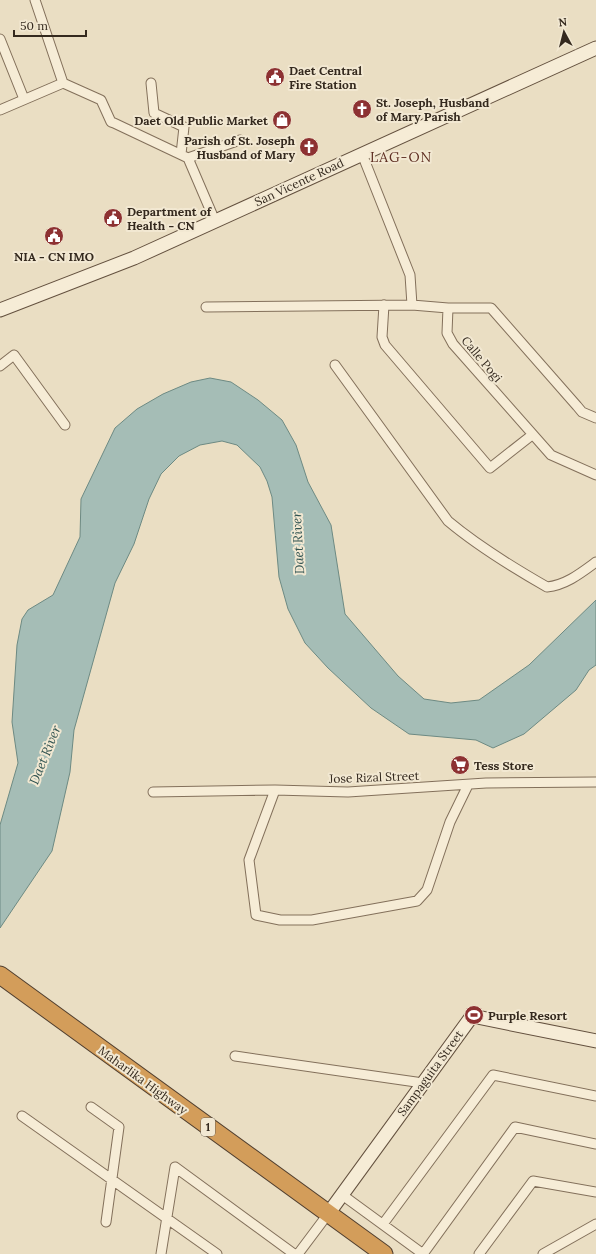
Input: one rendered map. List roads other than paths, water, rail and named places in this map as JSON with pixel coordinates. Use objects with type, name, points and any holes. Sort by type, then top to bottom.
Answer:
[{"type":"highway","name":"Maharlika Highway","points":[[0,975],[384,1254]]},
{"type":"main road","name":"San Vicente Road","points":[[0,310],[134,258],[596,48]]},
{"type":"main road","name":"Sampaguita Street","points":[[328,1214],[341,1194],[472,1016],[596,1041]]},
{"type":"street","points":[[35,0],[63,83]]},
{"type":"street","points":[[0,39],[24,99]]},
{"type":"street","points":[[0,110],[63,83],[101,100],[111,122],[114,124],[185,156],[240,140]]},
{"type":"street","points":[[151,83],[154,113],[184,127],[185,156],[215,221]]},
{"type":"street","points":[[362,154],[410,275],[412,305]]},
{"type":"street","points":[[384,305],[382,337],[385,345],[490,468],[532,435]]},
{"type":"street","points":[[206,307],[412,305],[448,308],[492,308],[582,412],[596,418]]},
{"type":"street","name":"Calle Pogi","points":[[448,308],[447,333],[453,344],[532,435],[551,455],[596,475]]},
{"type":"street","points":[[0,366],[14,355],[65,425]]},
{"type":"street","points":[[335,365],[448,521],[465,536],[499,560],[547,587],[574,578],[596,562]]},
{"type":"street","name":"Jose Rizal Street","points":[[153,792],[275,790],[348,792],[468,785],[596,782]]},
{"type":"street","points":[[275,790],[249,860],[256,915],[280,920],[312,920],[417,901],[427,890],[450,822],[468,785]]},
{"type":"street","points":[[235,1056],[423,1083]]},
{"type":"street","points":[[383,1224],[493,1075],[596,1096]]},
{"type":"street","points":[[91,1107],[119,1128],[106,1222]]},
{"type":"street","points":[[22,1116],[217,1254]]},
{"type":"street","points":[[341,1194],[424,1254],[515,1127],[596,1144]]},
{"type":"street","points":[[161,1254],[175,1167],[294,1254]]},
{"type":"street","points":[[479,1254],[533,1182],[596,1192]]},
{"type":"street","points":[[298,1254],[328,1214]]},
{"type":"street","points":[[543,1254],[596,1224]]},
{"type":"water","name":"Daet River","points":[[210,378],[231,382],[258,400],[282,420],[296,445],[308,482],[331,525],[345,614],[398,676],[424,699],[451,703],[479,700],[529,665],[596,600],[596,665],[589,670],[576,690],[524,734],[493,748],[476,740],[409,734],[371,708],[328,668],[305,643],[288,609],[279,577],[272,497],[267,481],[260,467],[237,445],[222,441],[200,445],[179,456],[161,474],[149,499],[134,544],[115,583],[74,730],[70,772],[52,851],[0,928],[0,825],[18,763],[12,722],[17,645],[22,619],[28,610],[53,595],[80,537],[81,499],[115,428],[137,409],[163,394],[191,382]]},
{"type":"place","name":"Daet Central Fire Station","points":[[275,77]]},
{"type":"place","name":"St. Joseph, Husband of Mary Parish","points":[[362,109]]},
{"type":"place","name":"Daet Old Public Market","points":[[282,120]]},
{"type":"place","name":"Parish of St. Joseph Husband of Mary","points":[[309,147]]},
{"type":"place","name":"Department of Health - CN","points":[[113,218]]},
{"type":"place","name":"NIA - CN IMO","points":[[54,236]]},
{"type":"place","name":"Tess Store","points":[[460,765]]},
{"type":"place","name":"Purple Resort","points":[[474,1015]]},
{"type":"district","name":"LAG-ON","points":[[401,157]]}]
